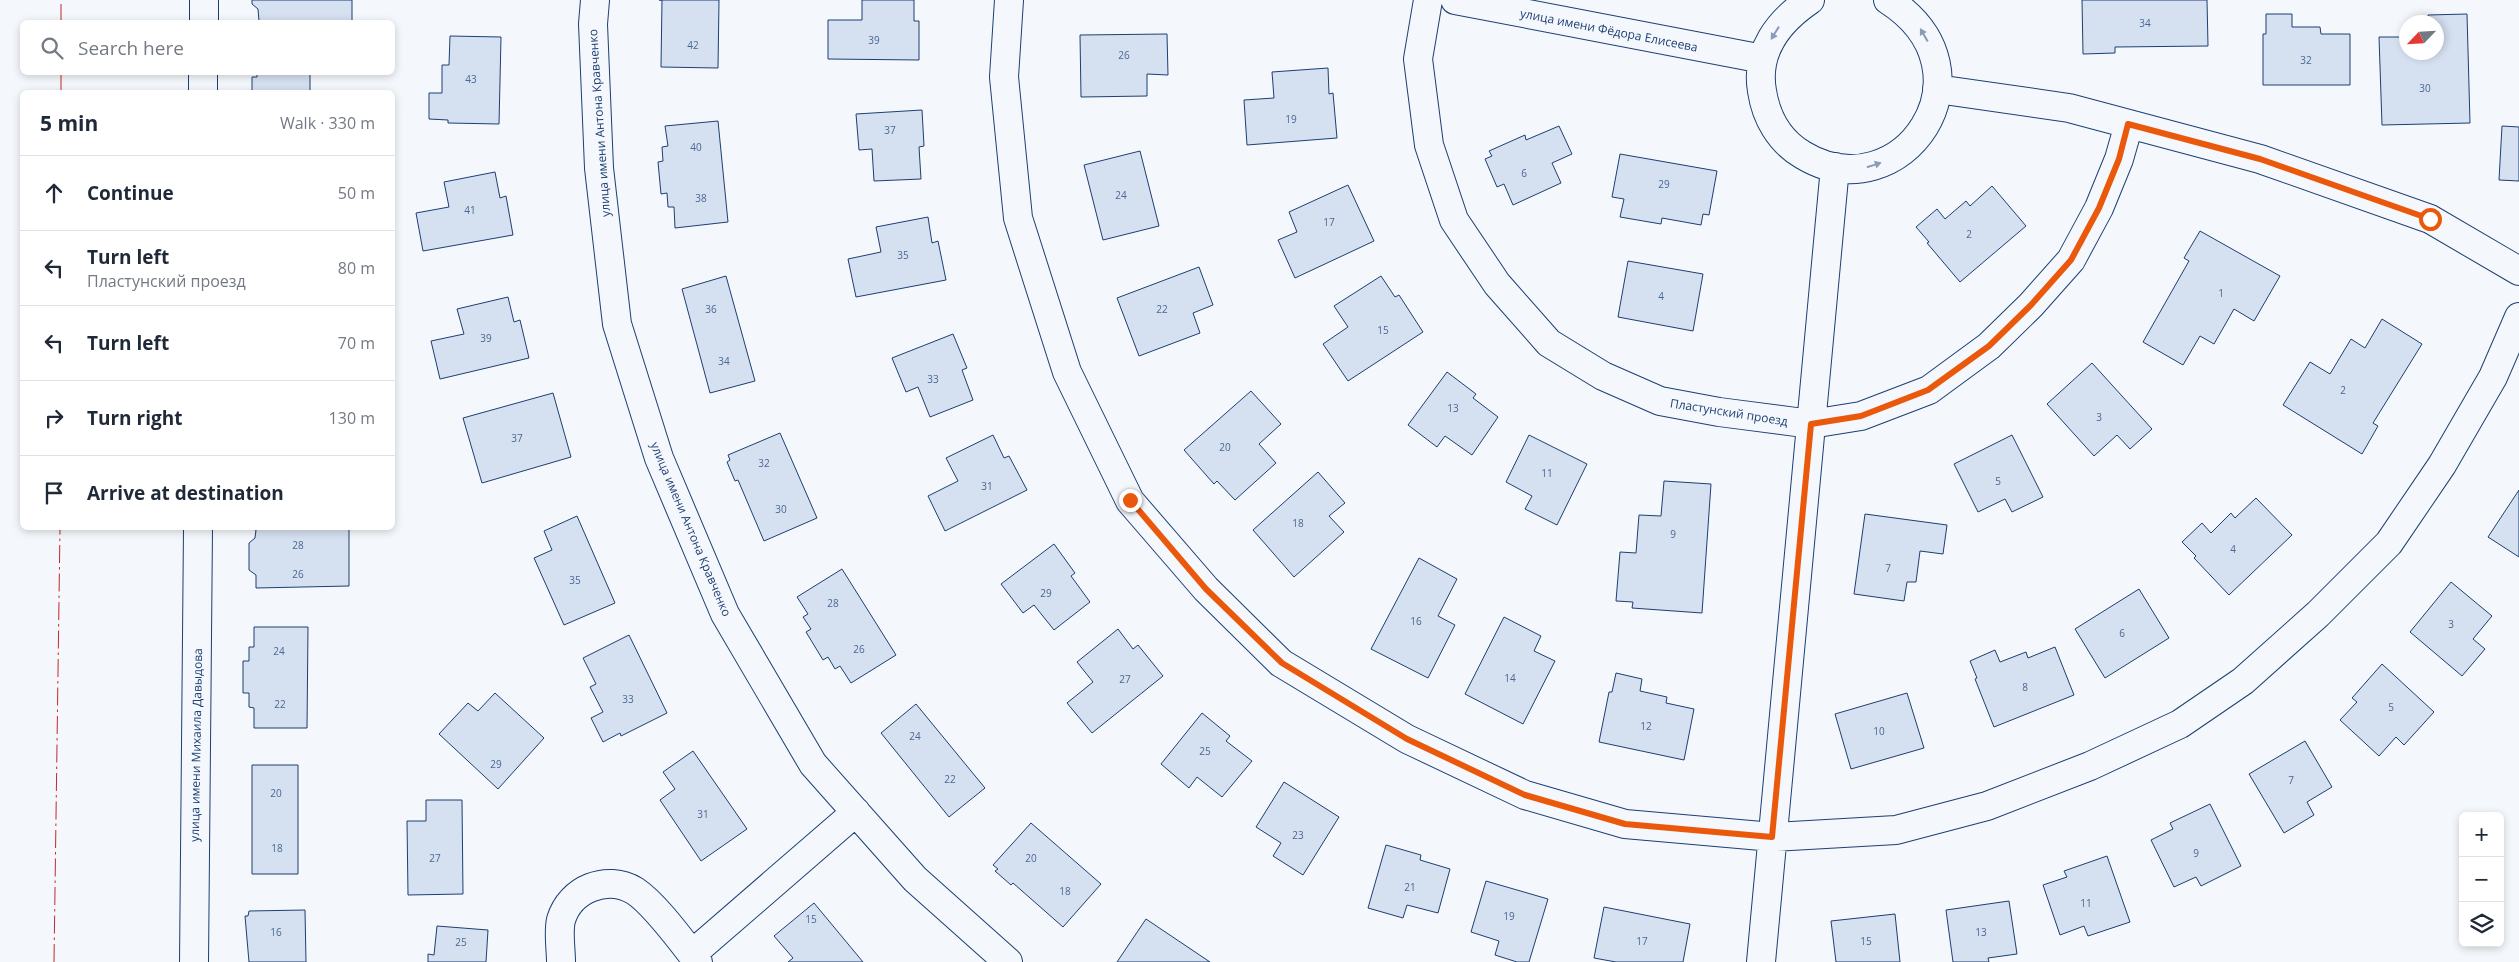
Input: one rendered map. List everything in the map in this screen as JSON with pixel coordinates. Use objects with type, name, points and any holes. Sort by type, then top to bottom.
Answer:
[{"type":"street","points":[[204,0],[204,20]]},
{"type":"street","name":"улица имени Антона Кравченко","points":[[595,0],[593,24],[599,168],[617,324],[659,458],[726,614],[813,764],[915,879],[1008,962]]},
{"type":"street","points":[[1009,0],[1004,77],[1018,218],[1067,372],[1130,500],[1206,589],[1282,663],[1407,739],[1525,795],[1625,824],[1772,837],[1896,830],[1987,806],[2090,766],[2180,724],[2243,680],[2318,614],[2389,543],[2442,465],[2493,377],[2519,318]]},
{"type":"street","name":"Пластунский проезд","points":[[1428,0],[1418,59],[1429,145],[1454,220],[1497,284],[1549,343],[1603,376],[1660,401],[1718,412],[1811,424],[1861,416],[1928,390],[1989,346],[2031,305],[2071,260],[2099,208],[2119,159],[2128,124]]},
{"type":"street","name":"улица имени Фёдора Елисеева","points":[[1455,0],[1763,59]]},
{"type":"street","points":[[1810,0],[1790,13],[1774,32],[1763,59],[1760,81],[1764,106],[1775,129],[1792,148],[1813,161],[1835,168],[1863,168],[1887,161],[1909,146],[1925,127],[1935,104],[1938,79],[1934,54],[1924,31],[1906,12],[1888,0]]},
{"type":"street","points":[[203,75],[203,90]]},
{"type":"street","points":[[1937,89],[2069,108],[2260,159],[2430,219],[2519,271]]},
{"type":"street","points":[[1761,962],[1835,168]]},
{"type":"street","name":"улица имени Михаила Давыдова","points":[[194,962],[198,530]]},
{"type":"street","points":[[561,962],[561,921],[567,907],[580,892],[597,884],[618,885],[634,891],[653,908],[695,958],[856,812]]},
{"type":"building","points":[[252,0],[352,0],[352,20],[259,20],[258,9],[252,4]]},
{"type":"building","points":[[662,0],[719,0],[718,68],[661,67]]},
{"type":"building","points":[[862,0],[914,0],[914,21],[919,21],[919,60],[828,59],[828,20],[862,20]]},
{"type":"building","points":[[2082,0],[2207,0],[2208,46],[2115,47],[2115,53],[2083,54]]},
{"type":"building","points":[[2266,14],[2292,14],[2292,27],[2320,27],[2321,34],[2350,34],[2350,85],[2263,85],[2263,34],[2266,34]]},
{"type":"building","points":[[2467,14],[2470,123],[2382,125],[2379,37],[2399,37],[2399,60],[2444,60],[2444,15],[2428,15]]},
{"type":"building","points":[[1167,34],[1168,75],[1147,74],[1147,96],[1081,97],[1080,35]]},
{"type":"building","points":[[450,36],[501,37],[499,124],[448,123],[448,120],[429,119],[429,93],[442,93],[442,65],[449,65]]},
{"type":"building","points":[[1328,68],[1329,94],[1333,93],[1337,138],[1247,145],[1244,100],[1274,98],[1272,72]]},
{"type":"building","points":[[257,75],[310,75],[310,90],[252,90],[252,77],[257,77]]},
{"type":"building","points":[[922,110],[924,146],[919,147],[921,179],[874,181],[872,149],[859,150],[856,114]]},
{"type":"building","points":[[718,121],[728,222],[675,228],[674,207],[668,207],[667,193],[661,194],[658,162],[663,161],[662,147],[668,146],[665,126]]},
{"type":"building","points":[[1559,126],[1572,154],[1552,163],[1561,183],[1513,205],[1504,184],[1497,187],[1485,159],[1492,156],[1489,151],[1525,135],[1526,140]]},
{"type":"building","points":[[2502,126],[2519,127],[2519,181],[2499,180]]},
{"type":"building","points":[[1140,151],[1159,226],[1103,240],[1084,165]]},
{"type":"building","points":[[1620,154],[1717,171],[1709,215],[1703,214],[1701,225],[1662,218],[1661,224],[1620,217],[1624,199],[1612,197]]},
{"type":"building","points":[[495,172],[500,198],[506,196],[513,235],[423,251],[416,213],[449,207],[444,182]]},
{"type":"building","points":[[1348,185],[1374,241],[1295,278],[1278,240],[1297,232],[1289,212]]},
{"type":"building","points":[[1992,186],[2026,226],[1960,282],[1916,227],[1937,209],[1945,219],[1966,201],[1970,206]]},
{"type":"building","points":[[928,217],[932,243],[938,241],[946,280],[856,297],[848,259],[881,252],[876,227]]},
{"type":"building","points":[[2200,231],[2280,276],[2254,321],[2234,309],[2214,344],[2200,336],[2183,365],[2143,342],[2189,261],[2184,258]]},
{"type":"building","points":[[1628,261],[1703,274],[1693,331],[1618,317]]},
{"type":"building","points":[[1199,267],[1213,305],[1193,313],[1200,333],[1139,356],[1117,298]]},
{"type":"building","points":[[726,276],[755,381],[710,393],[682,289]]},
{"type":"building","points":[[1381,276],[1395,297],[1399,295],[1423,332],[1348,381],[1323,344],[1348,327],[1334,306]]},
{"type":"building","points":[[508,297],[514,322],[520,320],[529,358],[440,379],[431,341],[464,334],[457,309]]},
{"type":"building","points":[[2382,319],[2422,344],[2373,423],[2378,426],[2362,454],[2283,405],[2310,362],[2330,374],[2351,339],[2365,348]]},
{"type":"building","points":[[953,334],[967,368],[962,370],[973,400],[930,417],[918,387],[906,392],[892,358]]},
{"type":"building","points":[[2092,363],[2152,429],[2130,449],[2117,435],[2094,456],[2047,404]]},
{"type":"building","points":[[1447,372],[1476,394],[1473,398],[1498,417],[1472,455],[1445,436],[1437,447],[1408,425]]},
{"type":"building","points":[[1251,391],[1281,424],[1259,444],[1276,463],[1235,500],[1217,481],[1214,484],[1184,450]]},
{"type":"building","points":[[553,393],[571,457],[482,483],[463,418]]},
{"type":"building","points":[[780,433],[817,518],[764,541],[738,480],[735,481],[727,462],[730,460],[728,455]]},
{"type":"building","points":[[993,435],[1004,458],[1009,456],[1027,490],[945,531],[928,496],[958,481],[946,458]]},
{"type":"building","points":[[1529,435],[1587,464],[1557,525],[1525,509],[1532,496],[1506,482]]},
{"type":"building","points":[[2012,435],[2043,497],[2012,512],[2005,499],[1978,512],[1954,464]]},
{"type":"building","points":[[1318,472],[1345,503],[1329,516],[1344,532],[1294,577],[1253,530]]},
{"type":"building","points":[[1664,481],[1711,484],[1702,613],[1632,608],[1633,602],[1616,601],[1620,552],[1636,553],[1639,515],[1661,516]]},
{"type":"building","points":[[2519,490],[2519,557],[2488,537]]},
{"type":"building","points":[[2256,498],[2292,535],[2229,595],[2194,558],[2196,556],[2182,542],[2202,523],[2211,533],[2231,513],[2235,518]]},
{"type":"building","points":[[1865,514],[1947,525],[1943,554],[1920,551],[1916,582],[1907,582],[1904,601],[1854,594]]},
{"type":"building","points":[[577,516],[615,603],[564,625],[534,558],[552,550],[544,531]]},
{"type":"building","points":[[256,530],[349,530],[349,586],[256,588],[256,575],[249,570],[249,543],[255,538]]},
{"type":"building","points":[[1054,544],[1075,573],[1071,576],[1090,602],[1054,630],[1034,605],[1023,613],[1001,584]]},
{"type":"building","points":[[1419,558],[1457,579],[1438,616],[1455,625],[1428,678],[1371,649]]},
{"type":"building","points":[[842,569],[896,655],[851,683],[840,666],[835,669],[828,657],[823,660],[806,632],[811,629],[803,617],[808,614],[797,597]]},
{"type":"building","points":[[2451,582],[2492,616],[2473,639],[2485,649],[2462,676],[2410,632]]},
{"type":"building","points":[[2139,589],[2169,638],[2105,678],[2075,629]]},
{"type":"building","points":[[1504,617],[1541,636],[1534,651],[1555,661],[1523,724],[1465,694]]},
{"type":"building","points":[[254,627],[308,627],[307,728],[254,728],[254,708],[249,707],[249,693],[243,693],[243,661],[249,661],[249,647],[254,647]]},
{"type":"building","points":[[1118,629],[1133,649],[1138,645],[1163,676],[1092,733],[1067,703],[1093,682],[1077,662]]},
{"type":"building","points":[[629,635],[667,713],[621,736],[620,733],[603,742],[591,718],[603,712],[590,687],[596,684],[583,658]]},
{"type":"building","points":[[2055,647],[2074,695],[1994,727],[1970,661],[1995,650],[2000,662],[2026,652],[2028,658]]},
{"type":"building","points":[[2382,664],[2434,712],[2404,745],[2396,737],[2379,756],[2340,720],[2357,702],[2352,698]]},
{"type":"building","points":[[1616,673],[1642,679],[1640,691],[1667,697],[1666,703],[1694,709],[1684,760],[1599,742],[1609,692],[1612,692]]},
{"type":"building","points":[[495,693],[544,738],[498,789],[439,734],[468,703],[478,711]]},
{"type":"building","points":[[1907,693],[1924,748],[1851,769],[1835,714]]},
{"type":"building","points":[[916,704],[985,788],[949,817],[881,733]]},
{"type":"building","points":[[1202,713],[1230,736],[1226,741],[1252,761],[1222,797],[1197,777],[1189,788],[1161,764]]},
{"type":"building","points":[[2305,741],[2332,787],[2307,802],[2314,815],[2284,833],[2249,774]]},
{"type":"building","points":[[693,751],[747,829],[701,861],[660,800],[675,789],[663,772]]},
{"type":"building","points":[[252,765],[298,765],[298,874],[252,874]]},
{"type":"building","points":[[1284,782],[1339,817],[1303,875],[1273,856],[1281,843],[1256,827]]},
{"type":"building","points":[[426,800],[462,800],[463,894],[408,895],[407,821],[426,821]]},
{"type":"building","points":[[2210,804],[2241,866],[2201,886],[2196,877],[2174,887],[2151,840],[2173,829],[2170,823]]},
{"type":"building","points":[[1031,823],[1101,884],[1063,927],[1013,883],[1011,885],[995,871],[998,869],[993,865]]},
{"type":"building","points":[[1386,845],[1421,855],[1420,860],[1450,869],[1438,913],[1407,905],[1403,918],[1368,908]]},
{"type":"building","points":[[2107,856],[2130,922],[2088,936],[2084,926],[2060,935],[2043,885],[2067,877],[2064,871]]},
{"type":"building","points":[[1486,881],[1548,899],[1529,962],[1517,962],[1495,955],[1499,941],[1471,932]]},
{"type":"building","points":[[2009,901],[2017,954],[1988,958],[1989,962],[1953,962],[1946,910]]},
{"type":"building","points":[[814,903],[863,962],[788,962],[793,958],[774,936]]},
{"type":"building","points":[[1604,907],[1690,924],[1683,962],[1616,962],[1594,958]]},
{"type":"building","points":[[305,910],[306,962],[249,962],[245,916],[248,916],[249,911]]},
{"type":"building","points":[[1895,914],[1900,962],[1836,962],[1831,921]]},
{"type":"building","points":[[1146,919],[1210,962],[1117,962]]},
{"type":"building","points":[[437,926],[488,930],[486,962],[428,962],[428,954],[434,955]]},
{"type":"power","points":[[61,0],[61,20]]},
{"type":"power","points":[[61,75],[61,90]]},
{"type":"power","points":[[54,962],[60,530]]},
{"type":"route","points":[[1130,500],[1206,589],[1282,663],[1407,739],[1525,795],[1625,824],[1772,837],[1811,424],[1861,416],[1928,390],[1989,346],[2031,305],[2071,260],[2099,208],[2119,159],[2128,124],[2260,159],[2430,219]]}]
